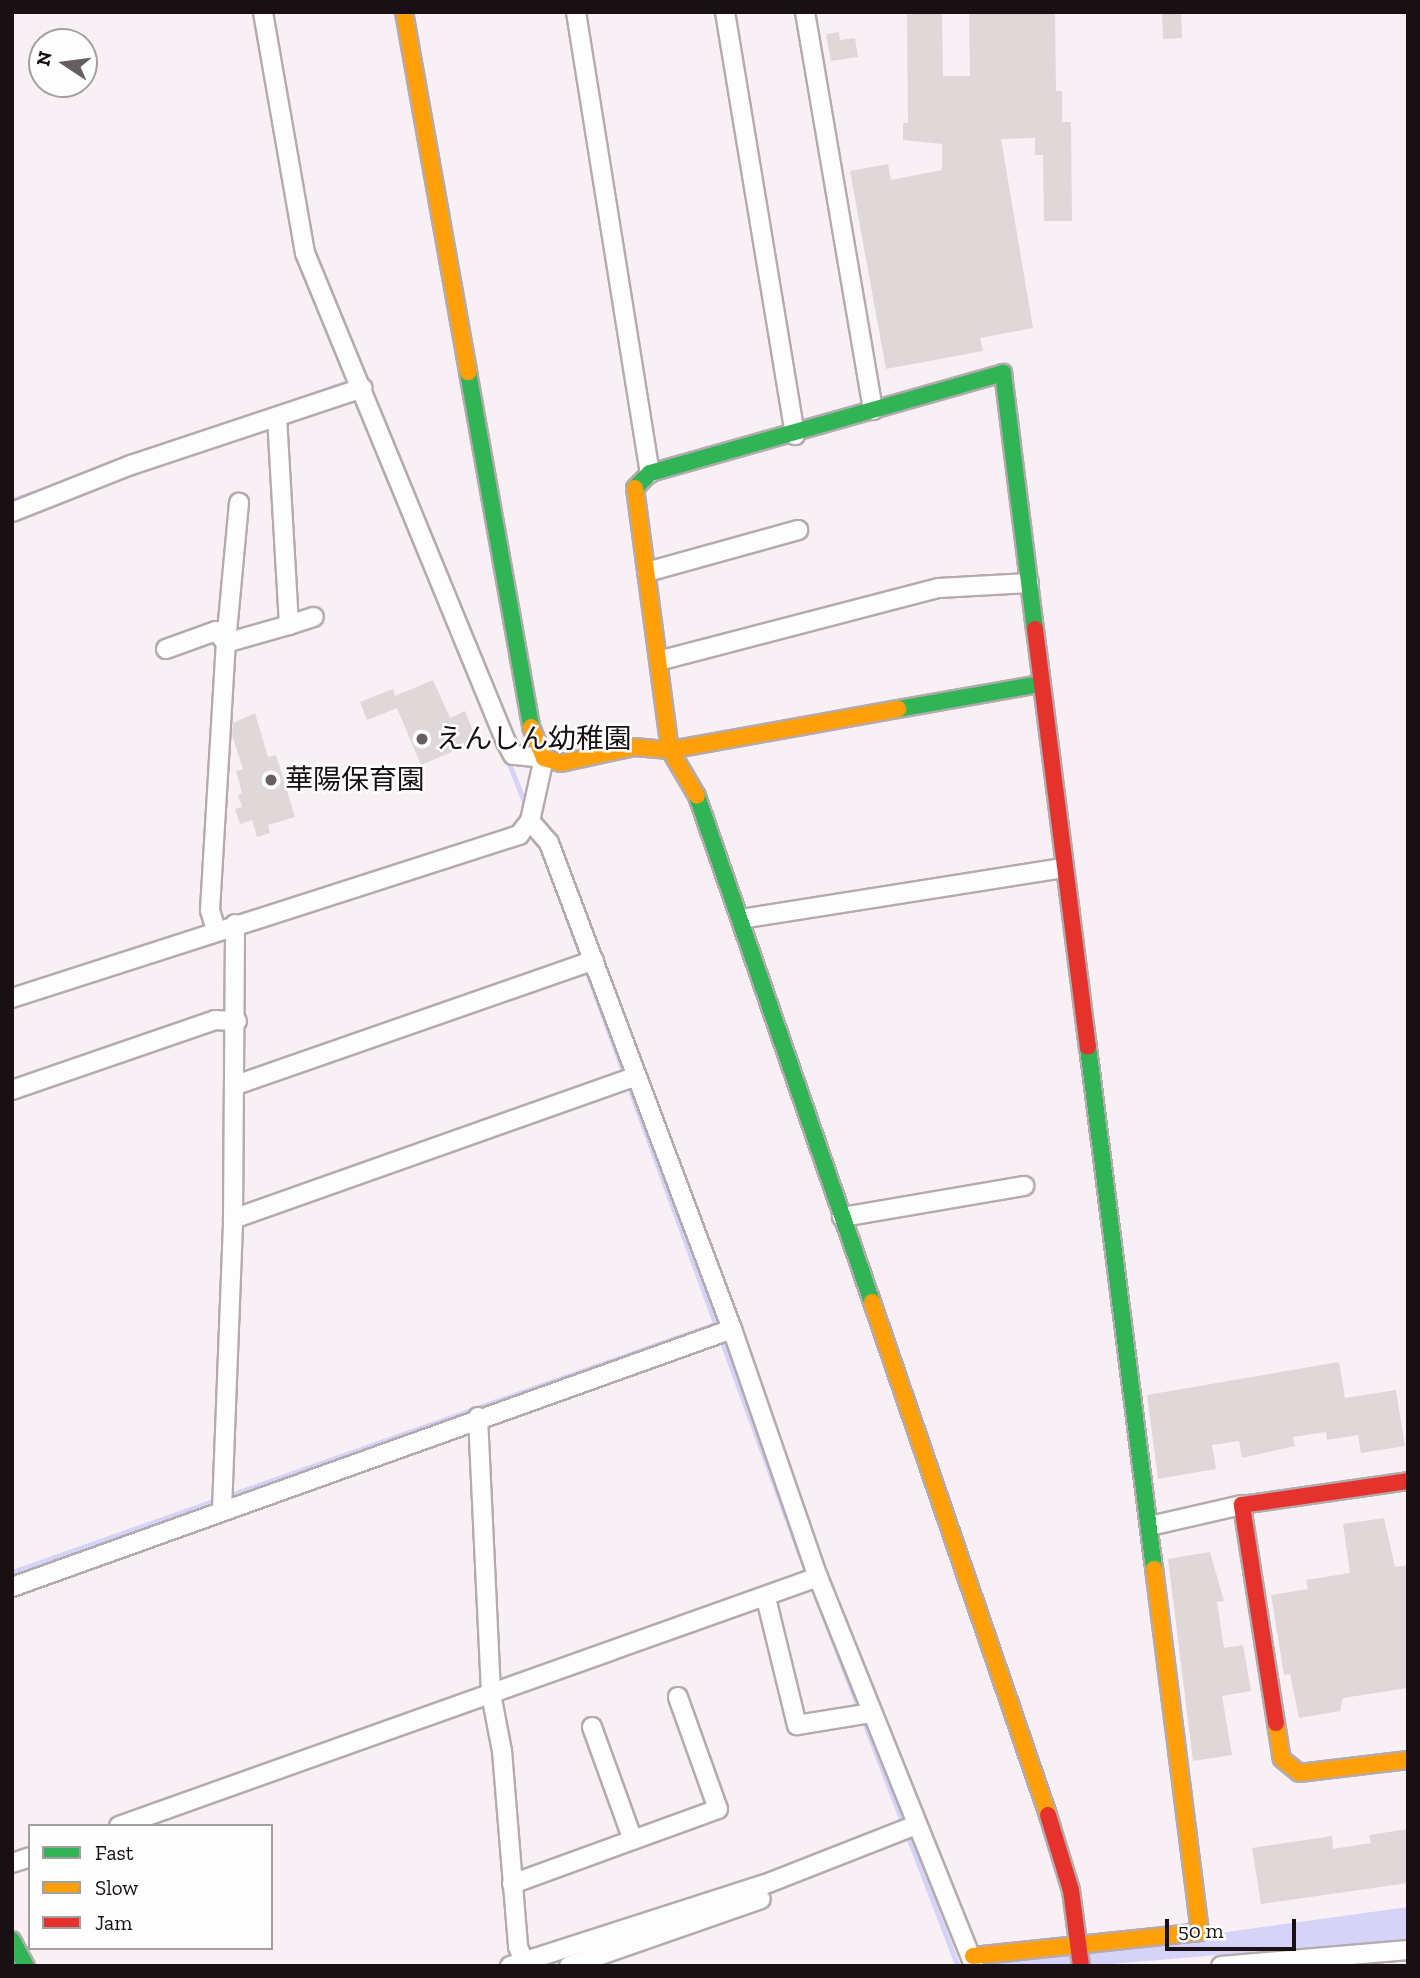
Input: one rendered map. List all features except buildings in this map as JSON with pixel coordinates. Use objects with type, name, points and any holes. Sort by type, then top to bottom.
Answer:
[{"type":"street","points":[[263,12],[305,253],[513,755],[544,758],[561,763],[634,747],[670,750],[1040,684]]},
{"type":"street","points":[[404,12],[534,745],[544,758]]},
{"type":"street","points":[[576,12],[650,473]]},
{"type":"street","points":[[725,12],[795,435]]},
{"type":"street","points":[[805,12],[873,410]]},
{"type":"street","points":[[530,821],[549,844],[732,1329],[818,1577],[952,1919],[973,1961],[1080,1948],[1200,1932],[1150,1526],[1062,868],[1003,373],[795,435],[650,473],[635,486],[662,660],[670,750],[693,786],[741,919],[1052,1825],[1071,1890],[1080,1948],[1081,1966]]},
{"type":"street","points":[[12,512],[131,465],[363,388]]},
{"type":"street","points":[[277,417],[289,625]]},
{"type":"street","points":[[216,930],[210,910],[226,643],[239,503]]},
{"type":"street","points":[[647,572],[798,530]]},
{"type":"street","points":[[662,660],[939,588],[1029,583]]},
{"type":"street","points":[[226,643],[314,617]]},
{"type":"street","points":[[166,649],[216,631],[226,643]]},
{"type":"street","points":[[12,998],[216,930],[519,835],[530,821],[544,758]]},
{"type":"street","points":[[741,919],[1062,868]]},
{"type":"street","points":[[222,1510],[236,1085],[235,924]]},
{"type":"street","points":[[236,1085],[594,960]]},
{"type":"street","points":[[12,1090],[215,1020],[237,1021]]},
{"type":"street","points":[[233,1219],[636,1076]]},
{"type":"street","points":[[842,1217],[1024,1186]]},
{"type":"street","points":[[12,1587],[478,1417],[732,1329]]},
{"type":"street","points":[[478,1417],[491,1694],[502,1751],[520,1964],[763,1885],[916,1825]]},
{"type":"street","points":[[1150,1526],[1242,1506],[1408,1480]]},
{"type":"street","points":[[1242,1506],[1282,1759],[1299,1773],[1313,1774],[1408,1760]]},
{"type":"street","points":[[125,1824],[766,1598],[818,1577]]},
{"type":"street","points":[[766,1598],[797,1725],[872,1713]]},
{"type":"street","points":[[512,1884],[718,1808],[678,1697]]},
{"type":"street","points":[[592,1727],[633,1840]]},
{"type":"street","points":[[569,1966],[761,1899]]},
{"type":"street","points":[[12,1940],[26,1966]]},
{"type":"street","points":[[1221,1966],[1408,1950]]},
{"type":"water","points":[[1408,1907],[1408,1939],[1088,1966],[981,1966]]},
{"type":"waterway","points":[[243,419],[353,380]]},
{"type":"waterway","points":[[12,500],[76,478]]},
{"type":"waterway","points":[[506,756],[527,809]]},
{"type":"waterway","points":[[539,841],[798,1550],[958,1966]]},
{"type":"waterway","points":[[12,1572],[718,1323]]},
{"type":"traffic: fast","points":[[468,372],[531,727]]},
{"type":"traffic: fast","points":[[635,488],[650,473],[1003,373],[1035,629]]},
{"type":"traffic: fast","points":[[898,709],[1040,684]]},
{"type":"traffic: fast","points":[[697,796],[872,1302]]},
{"type":"traffic: fast","points":[[1088,1047],[1154,1569]]},
{"type":"traffic: fast","points":[[12,1940],[26,1966]]},
{"type":"traffic: slow","points":[[404,12],[468,372]]},
{"type":"traffic: slow","points":[[635,488],[670,750],[697,796]]},
{"type":"traffic: slow","points":[[531,727],[544,758],[561,763],[634,747],[670,750],[898,709]]},
{"type":"traffic: slow","points":[[872,1302],[1048,1815]]},
{"type":"traffic: slow","points":[[973,1956],[1200,1932],[1154,1569]]},
{"type":"traffic: slow","points":[[1276,1723],[1282,1759],[1299,1773],[1408,1760]]},
{"type":"traffic: jam","points":[[1035,629],[1088,1047]]},
{"type":"traffic: jam","points":[[1276,1723],[1242,1505],[1408,1481]]},
{"type":"traffic: jam","points":[[1048,1815],[1071,1890],[1081,1966]]},
{"type":"place","name":"えんしん幼稚園","points":[[422,739]]},
{"type":"place","name":"華陽保育園","points":[[271,780]]}]
